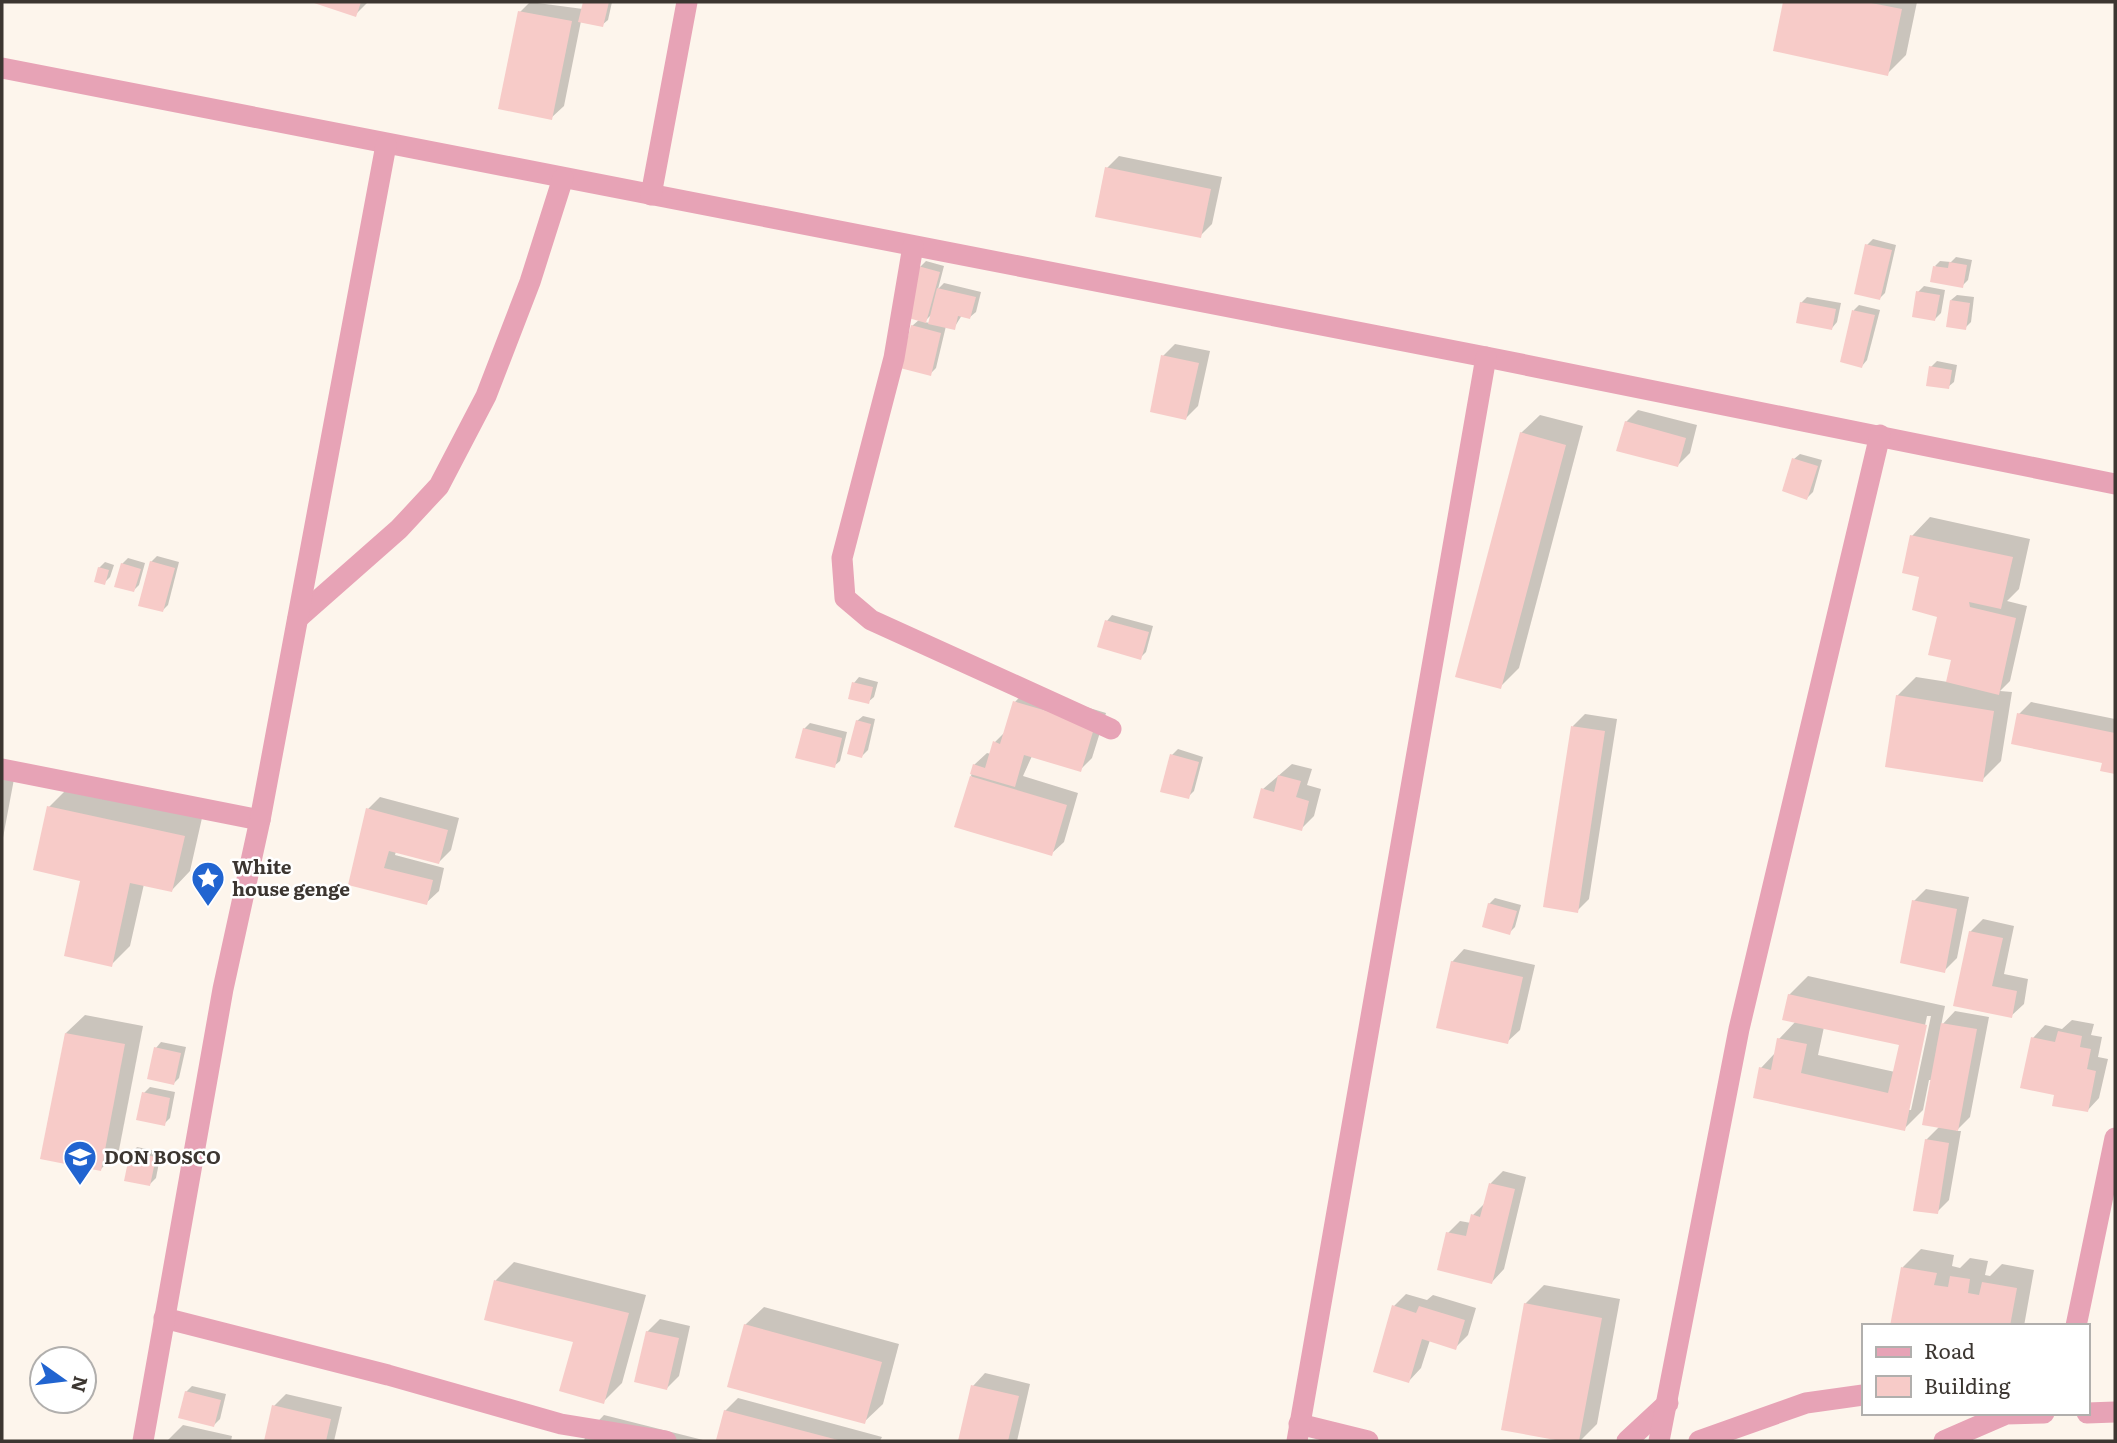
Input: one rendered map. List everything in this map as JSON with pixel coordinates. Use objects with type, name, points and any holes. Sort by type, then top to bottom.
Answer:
[{"type":"street","points":[[651,195],[687,2]]},
{"type":"street","points":[[2,68],[386,145],[1486,357],[2115,484]]},
{"type":"street","points":[[143,1441],[223,989],[260,820],[386,145]]},
{"type":"street","points":[[298,618],[399,529],[439,486],[486,396],[530,282],[563,178]]},
{"type":"street","points":[[913,246],[894,358],[842,558],[845,598],[872,620],[1111,729]]},
{"type":"street","points":[[1368,1441],[1293,1436],[1486,357]]},
{"type":"street","points":[[1660,1441],[1739,1029],[1880,435]]},
{"type":"street","points":[[2,769],[260,820]]},
{"type":"street","points":[[2076,1324],[2115,1138]]},
{"type":"street","points":[[164,1318],[388,1375],[561,1424],[666,1441]]},
{"type":"street","points":[[1699,1441],[1807,1403],[1862,1395]]},
{"type":"street","points":[[1627,1441],[1668,1403]]},
{"type":"street","points":[[2089,1413],[2115,1412]]},
{"type":"street","points":[[1944,1441],[2000,1415]]},
{"type":"building","points":[[311,2],[361,2],[356,17]]},
{"type":"building","points":[[583,2],[609,2],[603,27],[578,22]]},
{"type":"building","points":[[1783,2],[1866,2],[1902,9],[1888,76],[1773,51]]},
{"type":"building","points":[[518,11],[572,21],[552,120],[498,109]]},
{"type":"building","points":[[1105,167],[1211,189],[1201,238],[1095,217]]},
{"type":"building","points":[[1865,244],[1892,250],[1880,300],[1854,294]]},
{"type":"building","points":[[1949,262],[1967,265],[1963,288],[1930,282],[1933,266],[1948,268]]},
{"type":"building","points":[[918,266],[940,272],[926,323],[905,317]]},
{"type":"building","points":[[937,288],[976,297],[970,319],[958,316],[955,330],[928,324]]},
{"type":"building","points":[[1916,291],[1940,295],[1935,321],[1912,317]]},
{"type":"building","points":[[1950,300],[1970,303],[1966,330],[1946,327]]},
{"type":"building","points":[[1800,302],[1836,309],[1832,330],[1796,323]]},
{"type":"building","points":[[1852,310],[1875,315],[1862,368],[1840,362]]},
{"type":"building","points":[[911,325],[941,333],[931,376],[900,368]]},
{"type":"building","points":[[1161,355],[1199,363],[1186,420],[1150,412]]},
{"type":"building","points":[[1929,366],[1952,370],[1949,389],[1926,386]]},
{"type":"building","points":[[1625,421],[1686,438],[1678,467],[1616,451]]},
{"type":"building","points":[[1520,432],[1566,445],[1501,689],[1455,677]]},
{"type":"building","points":[[1792,458],[1818,466],[1807,500],[1782,491]]},
{"type":"building","points":[[1910,535],[2013,557],[2001,609],[1969,602],[1970,607],[2016,618],[1999,695],[1946,682],[1951,660],[1928,655],[1937,617],[1912,610],[1919,577],[1902,573]]},
{"type":"building","points":[[150,561],[175,568],[163,612],[138,606]]},
{"type":"building","points":[[121,563],[141,569],[134,592],[114,587]]},
{"type":"building","points":[[98,567],[109,570],[105,585],[94,582]]},
{"type":"building","points":[[1105,620],[1149,632],[1141,660],[1097,647]]},
{"type":"building","points":[[852,682],[873,687],[869,704],[848,699]]},
{"type":"building","points":[[1896,695],[1994,711],[1983,782],[1885,767]]},
{"type":"building","points":[[1013,701],[1095,725],[1081,772],[1024,755],[1015,787],[970,774],[973,764],[985,768],[993,741],[1000,744]]},
{"type":"building","points":[[2017,713],[2115,733],[2115,774],[2100,771],[2102,763],[2011,744]]},
{"type":"building","points":[[856,720],[871,724],[862,758],[847,754]]},
{"type":"building","points":[[1571,726],[1605,731],[1578,913],[1543,907]]},
{"type":"building","points":[[803,728],[842,738],[835,768],[795,758]]},
{"type":"building","points":[[1170,754],[1199,762],[1189,799],[1160,792]]},
{"type":"building","points":[[1278,775],[1301,781],[1296,797],[1309,801],[1302,831],[1253,818],[1261,788],[1274,792]]},
{"type":"building","points":[[970,776],[1067,805],[1052,856],[954,827]]},
{"type":"building","points":[[47,806],[185,836],[172,892],[130,883],[112,967],[64,956],[80,881],[33,870]]},
{"type":"building","points":[[366,808],[448,830],[439,864],[389,851],[384,868],[433,880],[427,905],[348,885]]},
{"type":"building","points":[[1912,900],[1957,909],[1945,973],[1900,963]]},
{"type":"building","points":[[1488,903],[1517,911],[1510,935],[1482,927]]},
{"type":"building","points":[[1969,931],[2003,938],[1992,986],[2017,991],[2012,1018],[1953,1006]]},
{"type":"building","points":[[1451,961],[1523,977],[1508,1044],[1436,1028]]},
{"type":"building","points":[[1788,994],[1927,1025],[1905,1131],[1753,1098],[1759,1067],[1771,1070],[1777,1038],[1807,1044],[1801,1073],[1888,1093],[1899,1045],[1782,1020]]},
{"type":"building","points":[[1941,1023],[1977,1029],[1958,1131],[1922,1125]]},
{"type":"building","points":[[2058,1031],[2082,1036],[2080,1047],[2091,1049],[2087,1069],[2096,1071],[2088,1112],[2052,1106],[2054,1095],[2020,1088],[2031,1037],[2055,1042]]},
{"type":"building","points":[[65,1033],[125,1044],[101,1171],[40,1159]]},
{"type":"building","points":[[154,1047],[181,1053],[174,1085],[147,1079]]},
{"type":"building","points":[[142,1092],[170,1098],[165,1126],[136,1120]]},
{"type":"building","points":[[1925,1139],[1949,1143],[1938,1214],[1913,1211]]},
{"type":"building","points":[[130,1152],[156,1157],[150,1186],[124,1181]]},
{"type":"building","points":[[1489,1183],[1515,1189],[1492,1284],[1437,1270],[1446,1232],[1466,1236],[1471,1214],[1480,1217]]},
{"type":"building","points":[[1901,1267],[1937,1273],[1934,1285],[1948,1287],[1950,1276],[1970,1279],[1968,1293],[1979,1295],[1982,1282],[2017,1288],[2010,1324],[1890,1324]]},
{"type":"building","points":[[494,1280],[629,1313],[604,1404],[559,1391],[573,1342],[484,1320]]},
{"type":"building","points":[[1524,1303],[1602,1318],[1579,1441],[1561,1441],[1501,1430]]},
{"type":"building","points":[[1392,1305],[1416,1313],[1419,1306],[1465,1320],[1456,1350],[1422,1339],[1409,1383],[1373,1372]]},
{"type":"building","points":[[744,1324],[882,1362],[865,1424],[727,1387]]},
{"type":"building","points":[[646,1331],[679,1338],[667,1390],[634,1382]]},
{"type":"building","points":[[971,1385],[1019,1396],[1008,1441],[958,1441]]},
{"type":"building","points":[[185,1391],[221,1400],[214,1427],[178,1418]]},
{"type":"building","points":[[272,1405],[331,1419],[326,1441],[264,1441]]},
{"type":"building","points":[[724,1410],[838,1440],[838,1441],[716,1440]]},
{"type":"place","name":"White house genge","points":[[208,908]]},
{"type":"place","name":"DON BOSCO","points":[[80,1187]]}]
